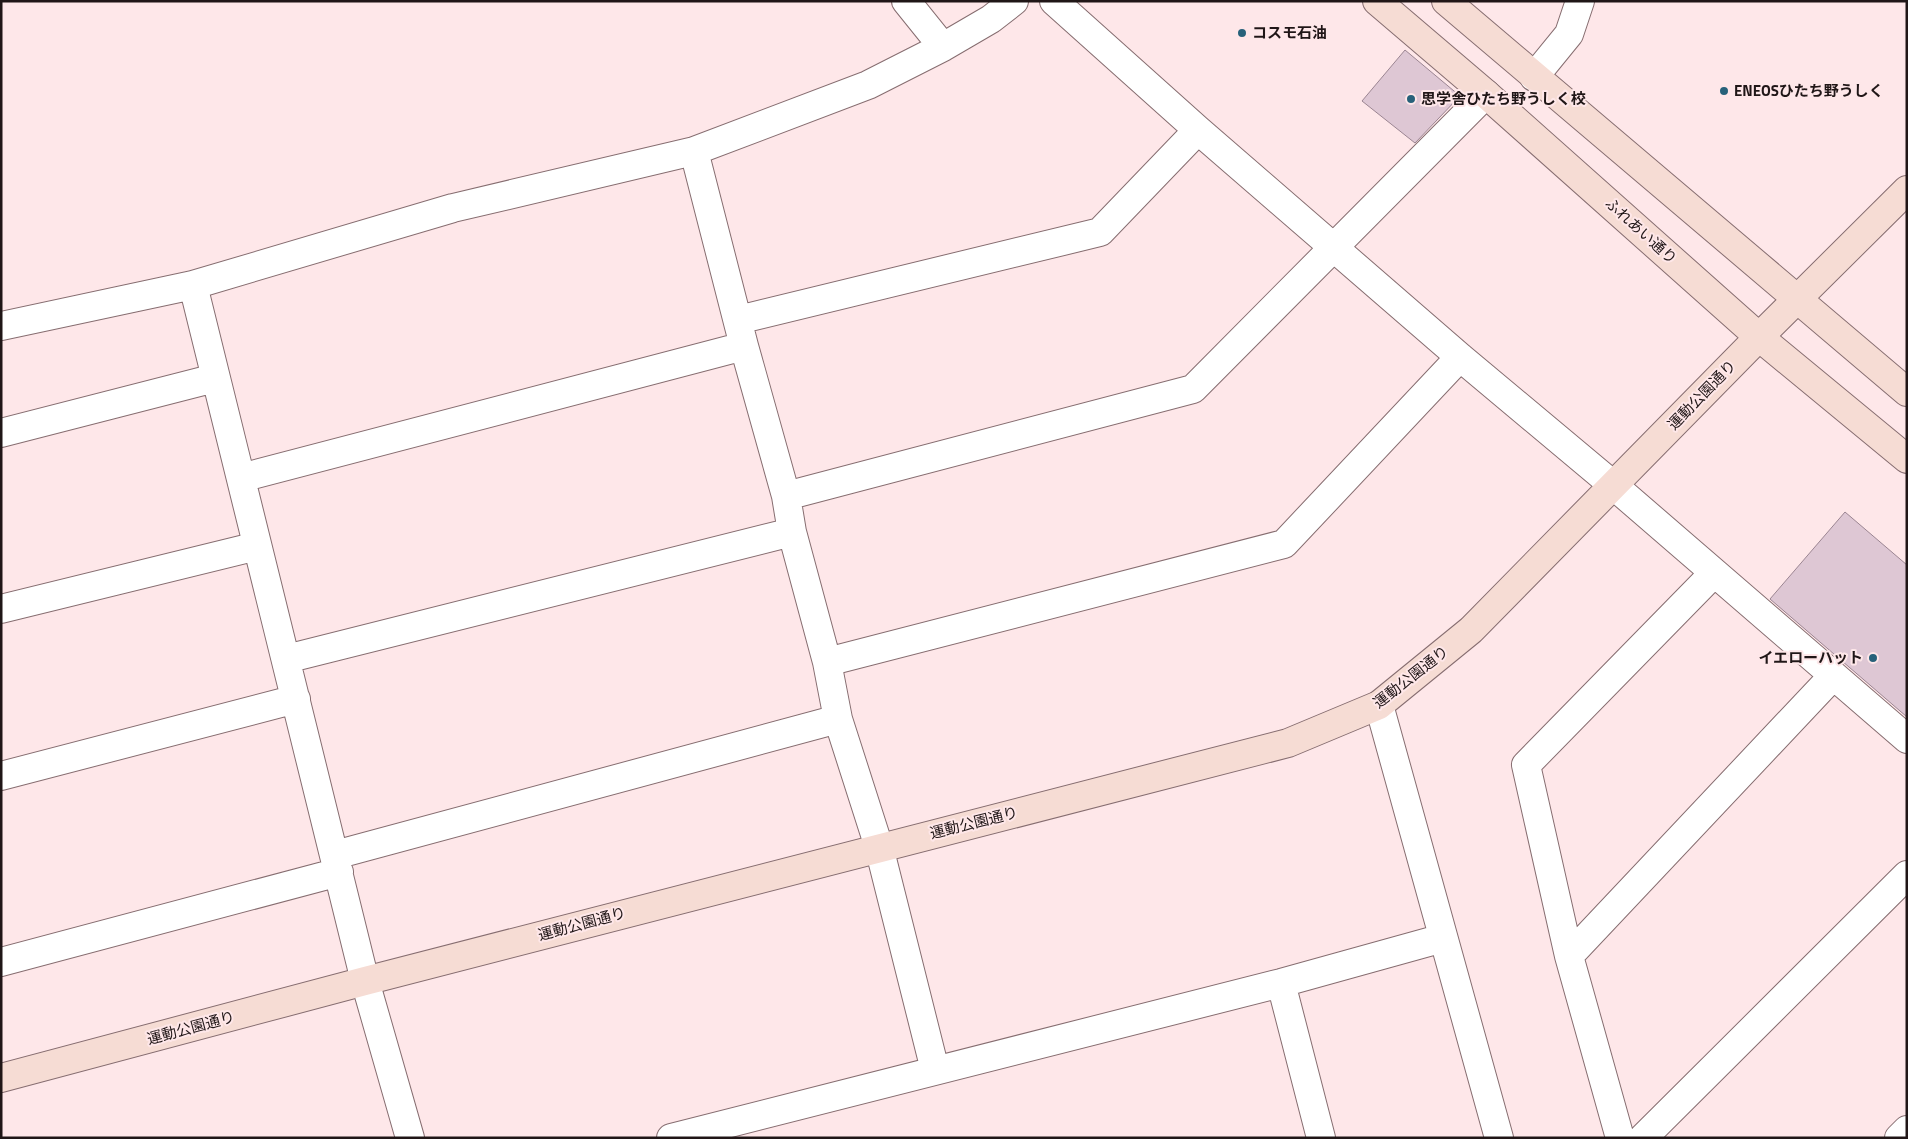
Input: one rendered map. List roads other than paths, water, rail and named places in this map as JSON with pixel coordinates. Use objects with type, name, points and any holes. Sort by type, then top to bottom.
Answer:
[{"type":"street","points":[[906,1],[943,47]]},
{"type":"street","points":[[1,326],[193,285],[453,208],[694,151],[868,85],[943,47],[992,19],[1014,1]]},
{"type":"street","points":[[1054,1],[1198,130],[1460,357],[1613,485],[1907,739]]},
{"type":"street","name":"ふれあい通り","points":[[1377,1],[1486,94],[1759,336],[1907,459]]},
{"type":"street","points":[[1446,1],[1907,392]]},
{"type":"street","points":[[1534,77],[1569,34],[1580,1]]},
{"type":"street","points":[[786,496],[1193,388],[1486,94]]},
{"type":"street","points":[[240,478],[741,333],[1100,232],[1198,130]]},
{"type":"street","points":[[694,151],[786,496],[792,532],[827,662],[838,719],[879,847],[935,1070]]},
{"type":"street","name":"運動公園通り","points":[[1,1078],[879,847],[1288,743],[1379,705],[1471,630],[1759,336],[1907,190]]},
{"type":"street","points":[[193,285],[365,981],[410,1138]]},
{"type":"street","points":[[827,662],[1284,544],[1460,357]]},
{"type":"street","points":[[1,433],[215,378]]},
{"type":"street","points":[[286,659],[792,532]]},
{"type":"street","points":[[1,609],[257,546]]},
{"type":"street","points":[[1620,1138],[1569,956],[1526,765],[1714,573]]},
{"type":"street","points":[[1569,956],[1833,676]]},
{"type":"street","points":[[1,776],[296,699]]},
{"type":"street","points":[[1379,705],[1442,938],[1499,1138]]},
{"type":"street","points":[[1,962],[838,719]]},
{"type":"street","points":[[1643,1138],[1907,875]]},
{"type":"street","points":[[671,1138],[1282,983],[1442,938]]},
{"type":"street","points":[[1282,983],[1321,1138]]},
{"type":"street","points":[[1899,1138],[1907,1130]]},
{"type":"place","name":"コスモ石油","points":[[1242,33]]},
{"type":"place","name":"ENEOSひたち野うしく","points":[[1724,91]]},
{"type":"place","name":"思学舎ひたち野うしく校","points":[[1411,99]]},
{"type":"place","name":"イエローハット","points":[[1873,658]]}]
